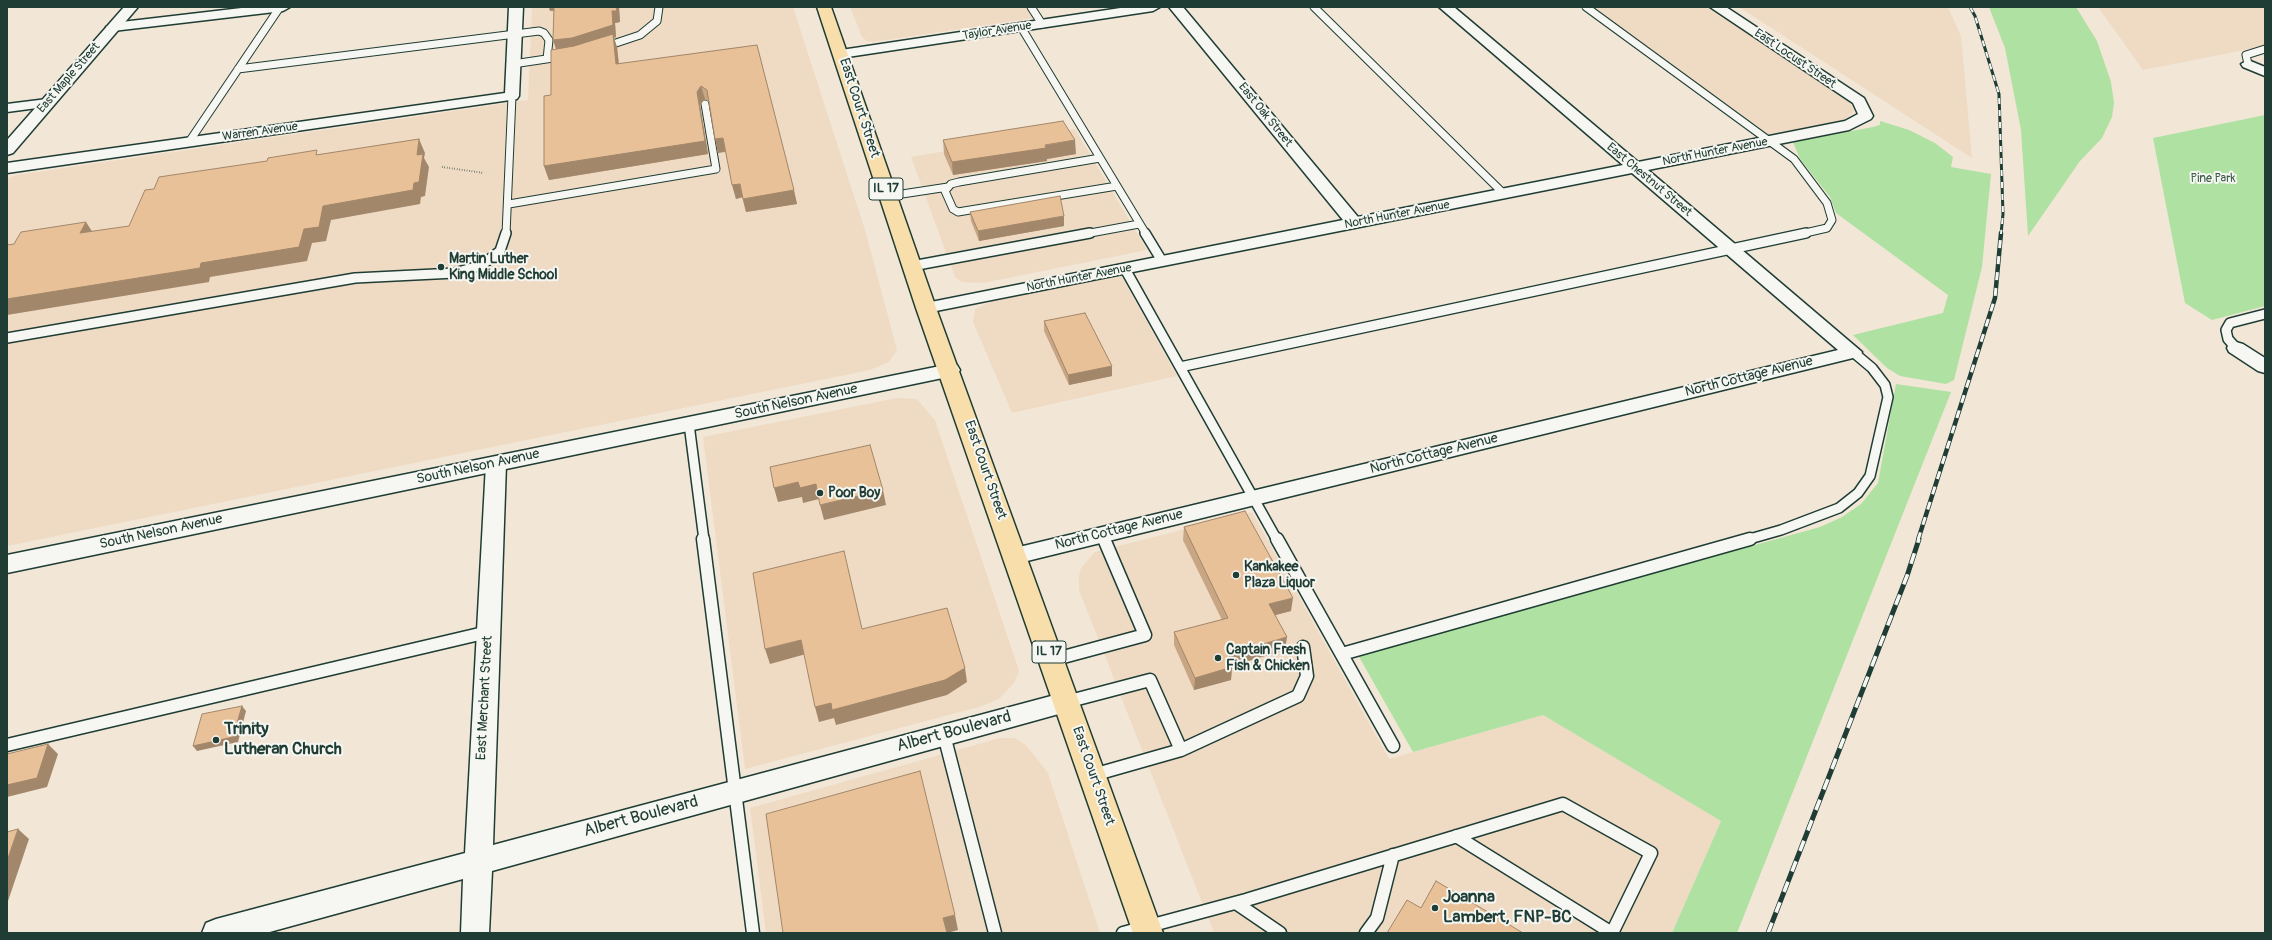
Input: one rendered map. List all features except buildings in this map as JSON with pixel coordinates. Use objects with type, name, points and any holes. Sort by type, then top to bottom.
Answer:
[{"type":"main road","name":"East Maple Street","points":[[7,150],[131,7]]},
{"type":"main road","name":"East Court Street","points":[[824,7],[926,308],[950,370],[1092,775],[1139,931]]},
{"type":"main road","name":"South Nelson Avenue","points":[[7,564],[950,370]]},
{"type":"street","points":[[113,27],[283,7]]},
{"type":"street","points":[[512,96],[516,7]]},
{"type":"street","name":"Taylor Avenue","points":[[841,54],[1153,7]]},
{"type":"street","name":"East Oak Street","points":[[1176,7],[1354,223]]},
{"type":"street","name":"East Chestnut Street","points":[[1446,7],[1853,352]]},
{"type":"street","name":"East Locust Street","points":[[1717,7],[1859,101],[1866,116]]},
{"type":"street","points":[[2248,64],[2265,72]]},
{"type":"street","name":"Warren Avenue","points":[[7,168],[512,96]]},
{"type":"street","points":[[7,108],[47,103]]},
{"type":"street","name":"North Hunter Avenue","points":[[926,308],[1849,125],[1866,116]]},
{"type":"street","points":[[2236,348],[2265,367]]},
{"type":"street","name":"North Cottage Avenue","points":[[1015,556],[1853,352]]},
{"type":"street","name":"East Merchant Street","points":[[475,933],[496,464]]},
{"type":"street","name":"Albert Boulevard","points":[[216,933],[1066,702]]},
{"type":"lane","points":[[189,142],[279,7]]},
{"type":"lane","points":[[597,49],[640,35],[657,21],[659,7]]},
{"type":"lane","points":[[1031,7],[1042,24]]},
{"type":"lane","points":[[1314,7],[1504,194]]},
{"type":"lane","points":[[1180,367],[1733,250],[1826,228],[1832,220],[1827,203],[1794,159],[1586,7]]},
{"type":"lane","points":[[1021,27],[1162,261]]},
{"type":"lane","points":[[238,69],[539,31],[544,33],[549,40],[547,59]]},
{"type":"lane","points":[[2248,64],[2246,55],[2265,49]]},
{"type":"lane","points":[[513,64],[562,56]]},
{"type":"lane","points":[[7,338],[355,278],[440,275],[470,269],[492,258],[504,243],[509,204],[512,96]]},
{"type":"lane","points":[[509,204],[716,169],[705,104]]},
{"type":"lane","points":[[889,196],[948,187],[964,181],[1100,158]]},
{"type":"lane","points":[[948,187],[945,191],[950,204],[953,209],[958,212],[1117,186]]},
{"type":"lane","points":[[912,266],[1139,224]]},
{"type":"lane","points":[[1125,269],[1393,746]]},
{"type":"lane","points":[[2236,348],[2228,339],[2226,330],[2230,323],[2265,314]]},
{"type":"lane","points":[[1342,654],[1781,530],[1839,508],[1858,493],[1870,476],[1888,397],[1885,385],[1872,368],[1853,352]]},
{"type":"lane","points":[[689,424],[753,933]]},
{"type":"lane","points":[[1052,660],[1145,635],[1102,534]]},
{"type":"lane","points":[[7,745],[488,632]]},
{"type":"lane","points":[[1092,775],[1181,750],[1298,696],[1307,676],[1303,647]]},
{"type":"lane","points":[[1066,702],[1150,680],[1181,750]]},
{"type":"lane","points":[[944,735],[995,933]]},
{"type":"lane","points":[[1139,931],[1236,903],[1393,855],[1456,836],[1563,804],[1651,853],[1612,933],[1456,836]]},
{"type":"lane","points":[[1366,933],[1377,918],[1393,855]]},
{"type":"lane","points":[[1236,903],[1280,933]]},
{"type":"path","points":[[442,168],[484,173]]},
{"type":"shaded area","name":"Martin Luther King Middle School","points":[[532,7],[793,7],[865,230],[897,350],[889,362],[870,370],[7,546],[7,179],[16,175],[528,100]]},
{"type":"shaded area","points":[[850,7],[1027,7],[1034,18],[873,42],[867,41],[862,37]]},
{"type":"shaded area","points":[[1591,7],[1709,7],[1847,98],[1855,110],[1846,119],[1836,122],[1765,135]]},
{"type":"shaded area","points":[[1739,7],[1948,7],[1961,36],[1972,158]]},
{"type":"shaded area","points":[[2098,7],[2265,7],[2265,46],[2143,70]]},
{"type":"shaded area","points":[[1075,129],[1147,250],[983,283],[962,282],[955,277],[911,157]]},
{"type":"shaded area","points":[[1121,276],[1177,376],[1012,413],[973,322],[975,309],[993,301]]},
{"type":"shaded area","points":[[897,398],[917,399],[935,420],[1019,671],[1014,683],[999,699],[979,707],[745,769],[703,437]]},
{"type":"shaded area","points":[[1252,512],[1389,759],[1543,715],[1721,821],[1672,933],[1214,933],[1079,590],[1079,576],[1081,568],[1095,552]]},
{"type":"shaded area","points":[[1000,738],[1015,738],[1026,745],[1048,773],[1100,933],[766,933],[750,808]]},
{"type":"green space","points":[[1989,7],[2076,7],[2097,41],[2111,82],[2114,103],[2112,117],[2102,138],[2080,161],[2028,236],[2021,130],[2005,48]]},
{"type":"green space","name":"Pine Park","points":[[2265,115],[2265,306],[2212,320],[2185,303],[2153,138]]},
{"type":"green space","points":[[1880,121],[1909,130],[1935,143],[1953,157],[1951,167],[1991,174],[1982,267],[1954,380],[1946,384],[1900,376],[1887,368],[1853,335],[1943,313],[1948,295],[1836,213],[1830,197],[1800,159],[1793,142],[1873,127],[1880,125]]},
{"type":"green space","points":[[1896,384],[1951,392],[1737,933],[1672,933],[1721,821],[1543,715],[1413,752],[1358,655],[1820,527],[1842,517],[1861,504],[1878,483]]},
{"type":"railway","points":[[1970,7],[1975,16],[1999,94],[2003,214],[2001,234]]},
{"type":"railway","points":[[1918,540],[1995,298],[2001,233]]},
{"type":"railway","points":[[1768,933],[1907,576],[1919,539]]},
{"type":"place","name":"Martin Luther King Middle School","points":[[441,267]]},
{"type":"place","name":"Poor Boy","points":[[820,493]]},
{"type":"place","name":"Kankakee Plaza Liquor","points":[[1236,575]]},
{"type":"place","name":"Captain Fresh Fish & Chicken","points":[[1218,658]]},
{"type":"place","name":"Trinity Lutheran Church","points":[[216,740]]},
{"type":"place","name":"Joanna Lambert, FNP-BC","points":[[1435,908]]}]
